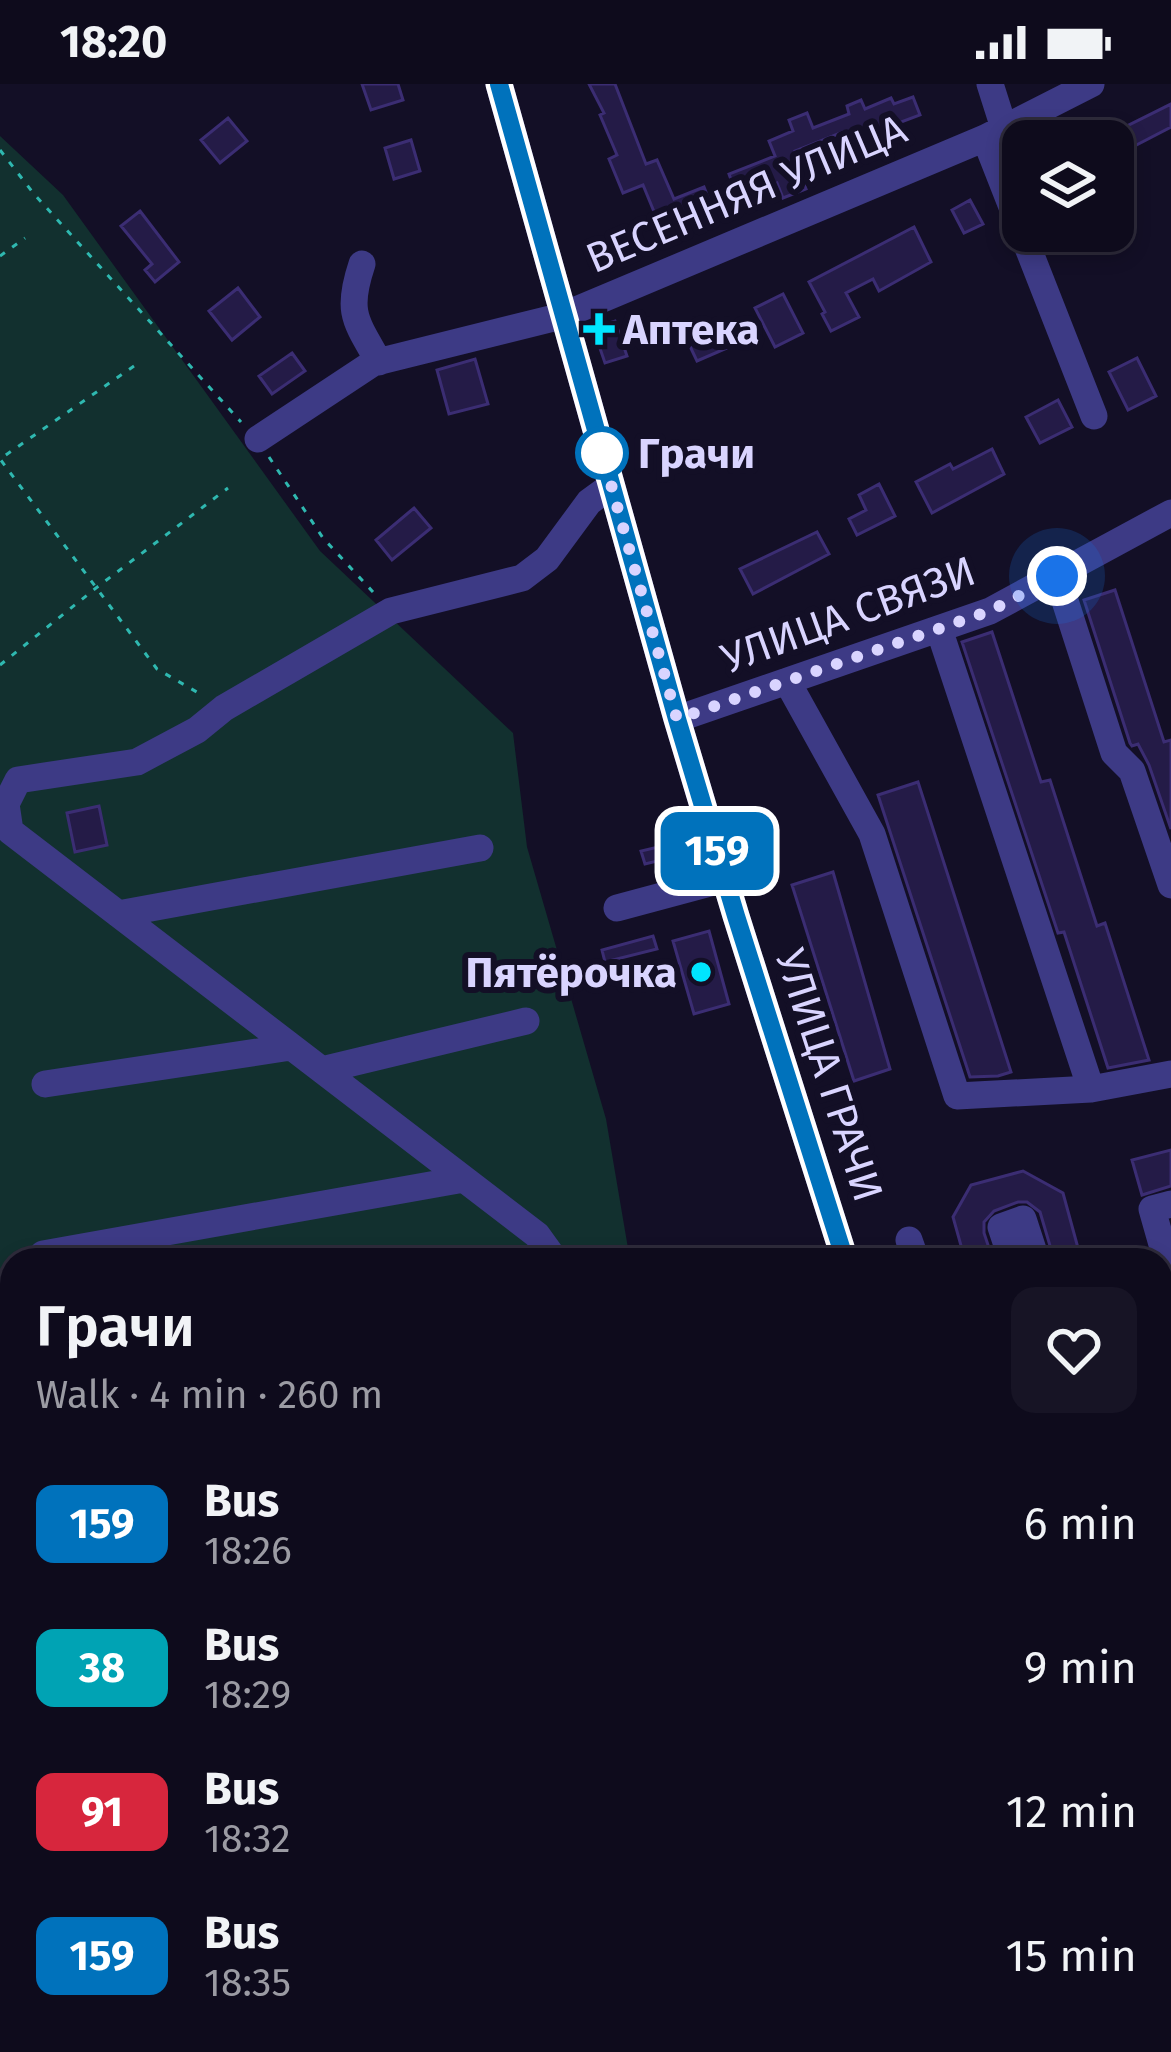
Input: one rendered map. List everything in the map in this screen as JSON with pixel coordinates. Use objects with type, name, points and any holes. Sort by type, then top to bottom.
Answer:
[{"type":"street","name":"УЛИЦА ГРАЧИ","points":[[499,84],[677,719],[841,1248]]},
{"type":"street","points":[[990,84],[995,133],[1094,416]]},
{"type":"street","name":"ВЕСЕННЯЯ УЛИЦА","points":[[258,440],[373,363],[562,316],[995,133],[1091,84]]},
{"type":"street","points":[[362,264],[352,292],[354,319],[379,362]]},
{"type":"street","points":[[546,1248],[537,1235],[10,832],[6,804],[18,780],[137,762],[391,610],[522,578],[548,559],[589,502],[611,486]]},
{"type":"street","name":"УЛИЦА СВЯЗИ","points":[[677,719],[990,611],[1171,513]]},
{"type":"street","points":[[1057,576],[1114,753],[1132,771],[1171,884]]},
{"type":"street","points":[[939,629],[1091,1089]]},
{"type":"street","points":[[787,681],[872,835],[957,1096],[1091,1089],[1171,1074]]},
{"type":"street","points":[[118,914],[480,848]]},
{"type":"street","points":[[617,908],[725,879]]},
{"type":"street","points":[[322,1070],[526,1021]]},
{"type":"street","points":[[44,1084],[291,1047]]},
{"type":"street","points":[[77,1248],[464,1179]]},
{"type":"street","points":[[1162,1248],[1152,1209],[1171,1204]]},
{"type":"path","points":[[0,150],[34,194],[258,440],[323,538],[391,610]]},
{"type":"path","points":[[0,256],[25,238]]},
{"type":"path","points":[[134,366],[0,459],[157,669],[224,708]]},
{"type":"path","points":[[0,665],[228,488]]},
{"type":"green space","points":[[0,136],[63,195],[320,551],[513,733],[527,847],[606,1119],[628,1248],[0,1248]]},
{"type":"building","points":[[362,84],[398,84],[403,100],[371,110]]},
{"type":"building","points":[[589,84],[615,84],[646,164],[657,160],[674,199],[704,187],[713,210],[662,231],[643,185],[623,193],[609,159],[617,155],[600,115],[604,113]]},
{"type":"building","points":[[913,97],[920,115],[848,142],[843,132],[795,151],[806,189],[783,198],[777,183],[738,199],[729,174],[775,156],[769,141],[793,131],[789,120],[807,113],[813,128],[849,114],[847,106],[861,100],[865,109],[891,98],[894,104]]},
{"type":"building","points":[[1171,104],[1171,127],[1134,146],[1134,122]]},
{"type":"building","points":[[228,118],[247,141],[220,163],[201,140]]},
{"type":"building","points":[[411,140],[420,171],[394,179],[385,148]]},
{"type":"building","points":[[970,200],[983,224],[964,233],[952,210]]},
{"type":"building","points":[[140,211],[179,262],[155,282],[145,270],[152,264],[121,226]]},
{"type":"building","points":[[914,227],[931,262],[879,291],[873,279],[846,293],[859,317],[831,331],[809,282]]},
{"type":"building","points":[[238,288],[260,317],[232,340],[209,311]]},
{"type":"building","points":[[783,294],[803,333],[775,347],[755,308]]},
{"type":"building","points":[[731,320],[741,342],[697,361],[687,340]]},
{"type":"building","points":[[615,321],[627,356],[605,363],[593,328]]},
{"type":"building","points":[[292,353],[305,371],[272,394],[259,376]]},
{"type":"building","points":[[1137,358],[1156,396],[1128,410],[1109,372]]},
{"type":"building","points":[[475,359],[488,404],[449,414],[437,370]]},
{"type":"building","points":[[1058,400],[1072,427],[1040,443],[1026,417]]},
{"type":"building","points":[[992,449],[1004,474],[932,513],[916,482]]},
{"type":"building","points":[[879,484],[895,516],[857,535],[849,519],[866,510],[859,495]]},
{"type":"building","points":[[414,508],[431,528],[392,560],[376,540]]},
{"type":"building","points":[[817,532],[829,554],[753,594],[740,569]]},
{"type":"building","points":[[1115,590],[1164,742],[1171,740],[1171,829],[1149,765],[1138,744],[1130,743],[1084,600]]},
{"type":"building","points":[[992,632],[1041,782],[1050,780],[1097,926],[1105,923],[1149,1060],[1108,1068],[1064,932],[1058,933],[962,642]]},
{"type":"building","points":[[918,782],[1011,1072],[998,1076],[970,1077],[878,795]]},
{"type":"building","points":[[99,806],[107,845],[75,852],[67,813]]},
{"type":"building","points":[[675,843],[678,856],[645,864],[641,851]]},
{"type":"building","points":[[833,872],[890,1069],[854,1081],[792,885]]},
{"type":"building","name":"Пятёрочка","points":[[709,931],[729,1004],[694,1014],[673,941]]},
{"type":"building","points":[[653,936],[657,949],[605,962],[602,950]]},
{"type":"building","points":[[1171,1150],[1171,1186],[1142,1195],[1132,1160]]},
{"type":"building","points":[[1023,1171],[1063,1193],[1078,1248],[1051,1248],[1040,1212],[1027,1202],[1018,1202],[994,1211],[984,1222],[989,1248],[962,1248],[953,1217],[971,1185]]},
{"type":"bus line","name":"159","points":[[499,84],[677,719],[841,1248]]},
{"type":"place","name":"Аптека","points":[[599,329]]},
{"type":"place","name":"Грачи","points":[[602,453]]},
{"type":"place","name":"Пятёрочка","points":[[701,972]]},
{"type":"route","points":[[602,453],[601,449],[677,719],[990,611],[1057,576]]}]
